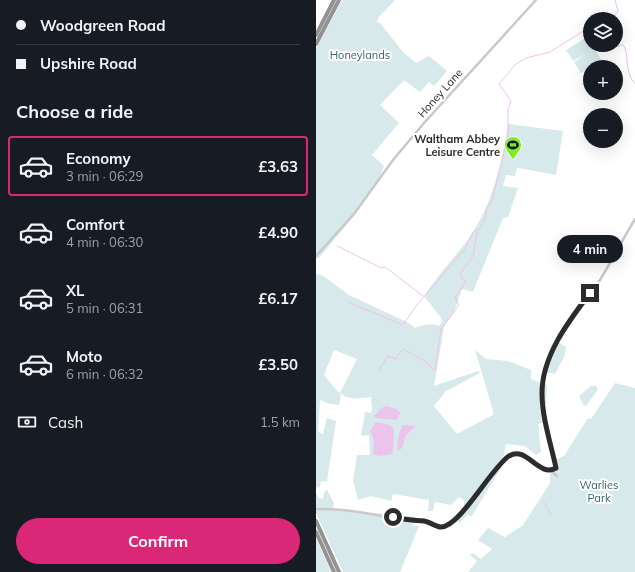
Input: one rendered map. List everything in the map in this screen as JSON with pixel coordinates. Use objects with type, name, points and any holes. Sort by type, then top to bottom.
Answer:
[{"type":"highway","points":[[316,35],[334,0]]},
{"type":"highway","points":[[316,44],[339,0]]},
{"type":"highway","points":[[316,521],[339,572]]},
{"type":"highway","points":[[316,532],[334,572]]},
{"type":"street","name":"Honey Lane","points":[[316,256],[354,214],[396,156],[430,115],[536,0]]},
{"type":"street","points":[[550,470],[556,469],[542,396],[543,380],[548,360],[573,315],[600,280],[635,219]]},
{"type":"street","points":[[316,509],[366,512],[404,520],[424,521],[442,527],[449,524],[459,515],[493,473],[509,456],[517,454],[524,455],[535,464],[550,470],[557,476]]},
{"type":"green space","name":"Honeylands","points":[[342,0],[395,0],[379,17],[377,22],[380,23],[403,52],[416,63],[429,56],[447,71],[434,86],[429,82],[420,92],[404,80],[380,105],[399,123],[372,155],[384,166],[380,177],[365,201],[318,259],[316,258],[316,49]]},
{"type":"green space","points":[[583,39],[583,52],[596,52],[602,60],[583,60],[583,72],[581,73],[574,62],[586,54],[573,61],[566,50]]},
{"type":"green space","points":[[508,124],[563,131],[556,175],[517,168],[515,176],[506,175],[503,186],[518,188],[508,217],[503,218],[473,292],[462,289],[454,312],[444,327],[434,386],[478,371],[480,373],[446,391],[434,406],[457,434],[494,414],[475,350],[486,359],[508,361],[531,370],[531,379],[547,385],[546,404],[543,404],[546,422],[538,424],[541,452],[536,455],[525,446],[506,444],[501,468],[472,516],[467,515],[459,524],[456,515],[464,506],[464,500],[459,497],[451,505],[435,502],[433,511],[428,511],[429,500],[393,494],[391,501],[371,496],[358,500],[353,480],[357,455],[370,455],[369,435],[361,436],[365,412],[371,413],[371,397],[351,398],[344,396],[341,393],[339,405],[330,404],[320,400],[318,432],[323,434],[327,418],[336,421],[327,482],[321,481],[320,487],[316,488],[316,274],[322,275],[349,295],[407,322],[415,328],[427,325],[439,326],[442,322],[441,318],[424,296],[473,232],[488,203],[494,188]],"holes":[[[334,350],[357,359],[340,393],[324,375]]]},
{"type":"green space","points":[[558,342],[566,347],[565,355],[555,374],[546,372]]},
{"type":"green space","name":"Warlies Park","points":[[615,383],[635,388],[635,572],[468,572],[477,561],[470,555],[473,553],[481,559],[492,549],[478,540],[488,528],[505,537],[523,525],[550,483],[550,470],[555,468],[554,460],[564,456],[588,418],[591,419]]},
{"type":"green space","points":[[591,386],[596,386],[598,389],[587,405],[584,406],[579,396]]},
{"type":"green space","points":[[327,490],[334,503],[333,509],[415,517],[413,526],[419,526],[400,572],[343,572],[316,513],[316,493],[319,498],[323,499],[324,492]]},
{"type":"green space","points":[[316,538],[331,572],[316,572]]},
{"type":"shaded area","points":[[387,406],[396,409],[400,413],[397,420],[376,418],[374,416],[383,407]]},
{"type":"shaded area","points":[[376,422],[390,425],[394,430],[392,454],[380,456],[373,454],[374,440],[370,431]]},
{"type":"shaded area","points":[[403,425],[416,426],[406,435],[402,448],[398,451],[398,438]]},
{"type":"waterway","points":[[615,0],[617,12]]},
{"type":"waterway","points":[[350,303],[403,325],[416,306],[464,250],[473,232],[479,229],[485,219],[487,208],[492,201],[508,136],[508,110],[511,101],[499,84],[516,64],[526,58],[550,52],[583,31]]},
{"type":"waterway","points":[[623,45],[626,53],[629,73],[635,84]]},
{"type":"waterway","points":[[378,372],[388,356],[395,359],[403,349],[425,361],[435,371],[441,329],[459,305],[455,298],[465,282],[460,274],[473,256],[477,232]]},
{"type":"waterway","points":[[337,246],[381,268],[385,267],[423,296]]},
{"type":"waterway","points":[[543,501],[547,507]]},
{"type":"waterway","points":[[547,508],[551,514]]},
{"type":"place","name":"Waltham Abbey Leisure Centre","points":[[513,160]]},
{"type":"route","points":[[393,517],[404,520],[424,521],[440,527],[447,525],[453,521],[471,502],[502,462],[513,454],[524,455],[535,464],[546,469],[552,470],[556,468],[543,404],[543,380],[548,360],[573,315],[590,293]]}]
